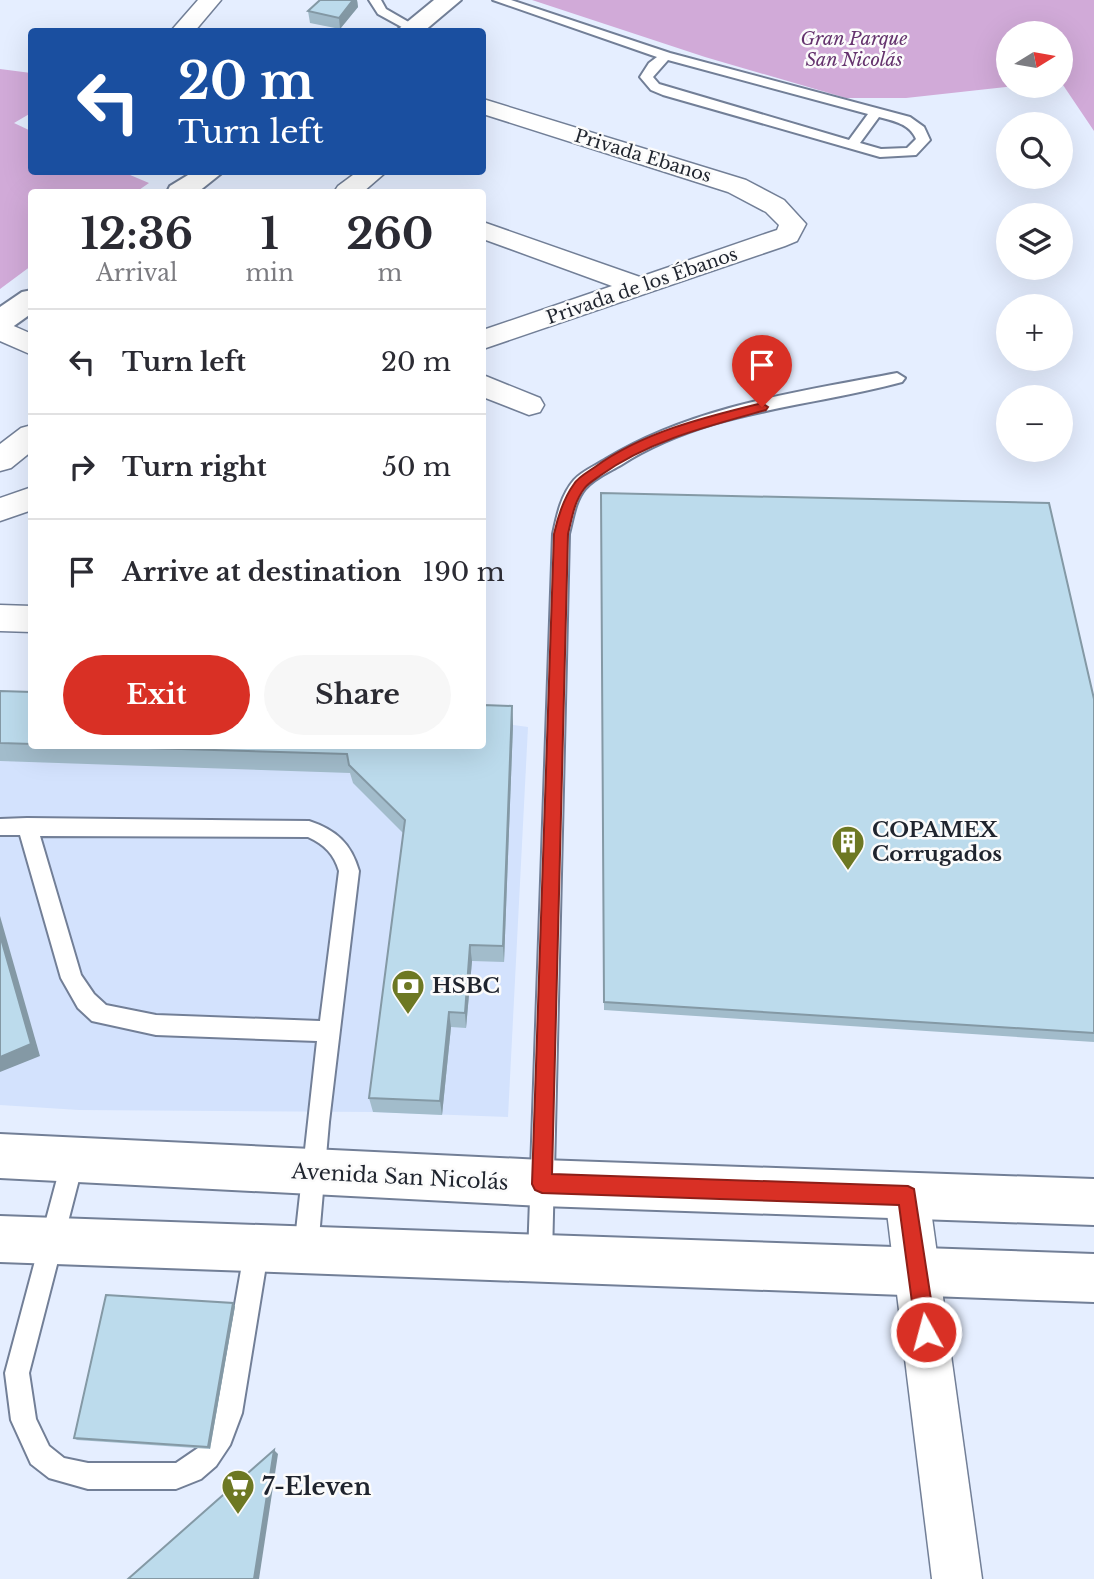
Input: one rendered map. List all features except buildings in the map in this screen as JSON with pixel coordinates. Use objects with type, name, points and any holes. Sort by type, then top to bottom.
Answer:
[{"type":"street","points":[[185,28],[210,0]]},
{"type":"street","points":[[411,28],[441,2]]},
{"type":"street","name":"Privada Ebanos","points":[[486,107],[737,186],[775,206],[793,224]]},
{"type":"street","points":[[184,189],[206,175]]},
{"type":"street","name":"Privada de los Ébanos","points":[[486,339],[775,240],[788,235],[793,224]]},
{"type":"street","points":[[486,231],[638,286]]},
{"type":"street","points":[[0,321],[28,302]]},
{"type":"street","points":[[0,329],[28,344]]},
{"type":"street","points":[[486,386],[528,405]]},
{"type":"street","points":[[0,460],[28,438]]},
{"type":"street","points":[[0,510],[28,500]]},
{"type":"street","points":[[0,618],[28,619]]},
{"type":"street","name":"Avenida San Nicolás","points":[[0,1156],[542,1184],[1094,1202]]},
{"type":"street","points":[[908,1196],[957,1579]]},
{"type":"street","points":[[0,1239],[1094,1278]]},
{"type":"lane","points":[[375,0],[382,11],[408,28]]},
{"type":"lane","points":[[499,0],[666,56],[913,124],[923,140],[919,147],[911,152],[890,154],[655,87],[646,77],[666,56]]},
{"type":"lane","points":[[852,145],[876,112]]},
{"type":"lane","points":[[540,1257],[561,534],[567,508],[580,484],[613,460],[660,438],[717,418],[897,377]]},
{"type":"lane","points":[[27,826],[72,978],[86,1001],[100,1014],[156,1025],[330,1031]]},
{"type":"lane","points":[[0,827],[309,828],[336,842],[345,855],[349,871],[306,1249]]},
{"type":"lane","points":[[73,1160],[52,1241],[8,1372],[24,1420],[40,1455],[58,1469],[88,1476],[135,1479],[176,1476],[192,1470],[207,1457],[221,1436],[229,1413],[257,1247]]},
{"type":"shaded area","points":[[0,710],[28,742],[28,749],[486,749],[486,744],[513,725],[528,727],[508,1117],[373,1112],[79,1110],[0,1105]]},
{"type":"green space","name":"Gran Parque San Nicolás","points":[[532,0],[1094,0],[1094,131],[1072,98],[1073,21],[996,21],[996,88],[906,98],[846,98],[705,57]]},
{"type":"green space","points":[[0,69],[28,73],[28,115],[14,123],[28,130],[28,175],[130,175],[149,183],[140,189],[28,189],[28,268],[0,289]]},
{"type":"place","name":"COPAMEX Corrugados","points":[[848,872]]},
{"type":"place","name":"HSBC","points":[[408,1016]]},
{"type":"place","name":"7-Eleven","points":[[238,1516]]},
{"type":"route","points":[[762,407],[717,418],[660,438],[613,460],[580,484],[567,508],[561,534],[542,1184],[908,1196],[926,1332]]}]
